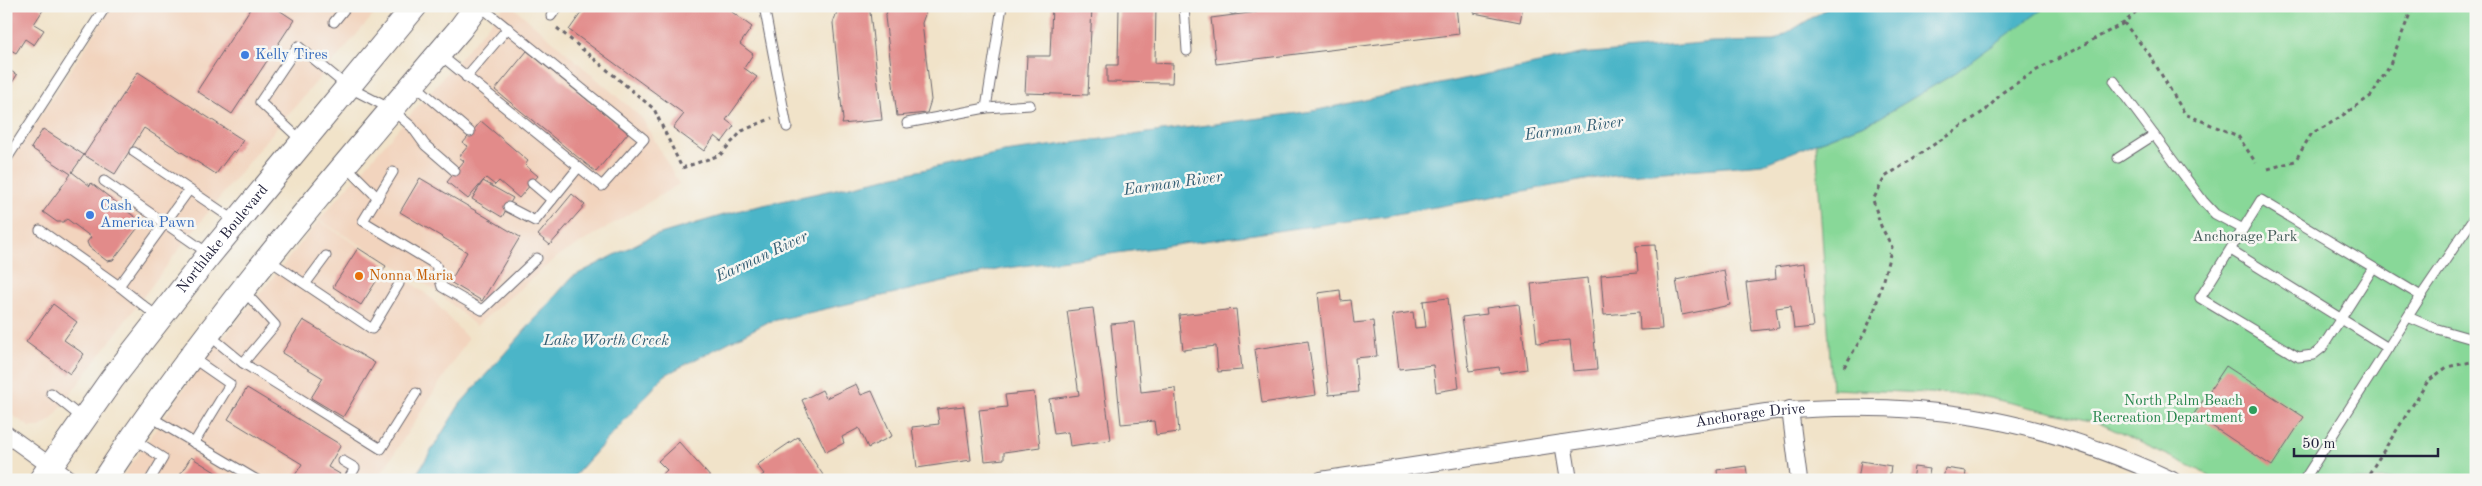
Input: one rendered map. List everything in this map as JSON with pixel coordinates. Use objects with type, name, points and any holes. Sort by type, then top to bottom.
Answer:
[{"type":"main road","name":"Northlake Boulevard","points":[[45,472],[159,318],[209,255],[415,6]]},
{"type":"main road","points":[[107,479],[148,415],[266,258],[479,6]]},
{"type":"street","name":"Anchorage Drive","points":[[1332,479],[1790,409],[1836,406],[1906,407],[2018,424],[2072,439],[2125,458],[2172,480]]},
{"type":"street","points":[[1790,409],[1799,480]]},
{"type":"street","points":[[6,434],[45,472],[70,480]]},
{"type":"street","points":[[1564,443],[1569,480]]},
{"type":"lane","points":[[6,160],[106,6]]},
{"type":"lane","points":[[334,22],[348,6]]},
{"type":"lane","points":[[439,54],[602,186],[644,138],[479,6]]},
{"type":"lane","points":[[551,16],[558,6]]},
{"type":"lane","points":[[764,6],[787,127]]},
{"type":"lane","points":[[986,108],[1002,6]]},
{"type":"lane","points":[[1184,6],[1187,51]]},
{"type":"lane","points":[[466,77],[508,28]]},
{"type":"lane","points":[[304,142],[260,102],[298,46],[348,87],[391,110],[412,127],[425,145],[455,171]]},
{"type":"lane","points":[[2114,81],[2215,214],[2243,229]]},
{"type":"lane","points":[[413,84],[470,132]]},
{"type":"lane","points":[[907,123],[986,108],[1030,104]]},
{"type":"lane","points":[[2118,158],[2154,135]]},
{"type":"lane","points":[[134,152],[237,222]]},
{"type":"lane","points":[[344,164],[378,198]]},
{"type":"lane","points":[[508,207],[535,221],[578,168]]},
{"type":"lane","points":[[393,172],[363,221],[436,265],[442,287],[482,310],[537,258]]},
{"type":"lane","points":[[104,181],[209,255]]},
{"type":"lane","points":[[532,183],[552,200]]},
{"type":"lane","points":[[119,286],[189,190]]},
{"type":"lane","points":[[2373,268],[2322,348],[2313,355],[2298,357],[2200,298],[2261,200],[2421,296]]},
{"type":"lane","points":[[2304,480],[2408,316],[2476,215]]},
{"type":"lane","points":[[40,230],[119,286],[159,318]]},
{"type":"lane","points":[[2231,250],[2388,348]]},
{"type":"lane","points":[[306,283],[326,256]]},
{"type":"lane","points":[[266,258],[372,329],[399,284]]},
{"type":"lane","points":[[243,288],[275,325],[243,363]]},
{"type":"lane","points":[[2408,316],[2434,328],[2476,340]]},
{"type":"lane","points":[[208,334],[243,363],[381,449],[416,393]]},
{"type":"lane","points":[[191,357],[230,384],[194,442]]},
{"type":"lane","points":[[51,393],[83,419]]},
{"type":"lane","points":[[148,415],[257,480]]},
{"type":"lane","points":[[132,438],[163,458],[150,480]]},
{"type":"lane","points":[[343,461],[355,468],[348,480]]},
{"type":"path","points":[[1844,367],[1864,334],[1874,312],[1892,247],[1881,226],[1873,200],[1885,177],[1986,110],[2003,92],[2037,70],[2124,23],[2142,6]]},
{"type":"path","points":[[2268,170],[2295,161],[2312,133],[2328,125],[2371,96],[2389,67],[2413,6]]},
{"type":"path","points":[[562,21],[556,29],[654,109],[682,168],[720,155],[742,131],[784,113]]},
{"type":"path","points":[[2124,23],[2149,54],[2185,114],[2238,136],[2256,163]]},
{"type":"path","points":[[2365,480],[2428,381],[2448,367],[2476,361]]},
{"type":"shaded area","points":[[113,6],[381,6],[263,144],[188,237],[52,419],[40,427],[30,427],[6,411],[6,168]]},
{"type":"shaded area","points":[[505,6],[512,6],[642,118],[679,184],[557,257],[476,326],[437,291],[319,220]]},
{"type":"shaded area","points":[[319,221],[387,264],[431,298],[468,339],[377,480],[120,480],[198,369]]},
{"type":"green space","name":"Anchorage Park","points":[[2044,6],[2476,6],[2476,480],[2214,480],[2199,470],[2099,423],[1976,395],[1832,389],[1816,143],[1879,118],[1952,75]]},
{"type":"water","name":"Lake Worth Creek","points":[[1831,6],[2047,6],[1952,75],[1879,118],[1763,164],[1602,177],[1385,216],[1001,269],[768,322],[665,375],[571,480],[413,480],[460,404],[572,277],[650,237],[741,210],[1004,152],[1313,111],[1581,54],[1712,42],[1774,41]]},
{"type":"building","points":[[13,6],[37,6],[43,10],[34,24],[44,30],[34,45],[25,39],[16,53],[6,47],[6,17]]},
{"type":"building","name":"Kelly Tires","points":[[252,6],[273,6],[294,20],[232,114],[197,91]]},
{"type":"building","points":[[586,6],[713,6],[717,9],[719,6],[724,6],[752,27],[740,44],[753,54],[744,68],[757,77],[726,120],[734,126],[722,142],[715,136],[704,151],[673,128],[684,114],[569,30]]},
{"type":"building","points":[[839,6],[871,6],[870,12],[882,120],[842,124],[833,23]]},
{"type":"building","points":[[889,6],[928,6],[922,23],[931,100],[927,113],[897,116],[885,17]]},
{"type":"building","points":[[1052,6],[1092,6],[1088,95],[1025,93],[1027,56],[1050,56]]},
{"type":"building","points":[[1119,6],[1156,6],[1155,63],[1173,64],[1172,83],[1107,82],[1107,65],[1118,65]]},
{"type":"building","points":[[1257,6],[1456,6],[1459,34],[1216,64],[1211,18],[1257,12]]},
{"type":"building","points":[[1475,6],[1523,6],[1520,22],[1474,13]]},
{"type":"building","points":[[527,51],[628,133],[596,172],[495,90]]},
{"type":"building","points":[[6,68],[17,75],[6,92]]},
{"type":"building","points":[[138,72],[243,140],[235,153],[233,151],[216,174],[144,128],[115,174],[84,155]]},
{"type":"building","points":[[481,121],[528,161],[525,165],[538,176],[519,198],[499,181],[495,185],[486,178],[468,199],[447,182],[464,161],[459,157],[468,146],[463,143]]},
{"type":"building","name":"Cash America Pawn","points":[[43,129],[84,155],[72,172],[90,186],[91,183],[140,221],[140,225],[113,260],[107,261],[89,247],[87,242],[91,237],[67,219],[63,222],[57,222],[43,212],[71,174],[31,148]]},
{"type":"building","points":[[420,178],[520,237],[482,301],[450,282],[467,252],[400,212]]},
{"type":"building","points":[[483,181],[513,198],[502,217],[472,199]]},
{"type":"building","points":[[572,194],[585,205],[550,245],[538,235]]},
{"type":"building","points":[[1655,245],[1662,329],[1640,330],[1639,312],[1604,315],[1601,275],[1638,272],[1636,246]]},
{"type":"building","name":"Nonna Maria","points":[[358,248],[386,266],[361,305],[333,287]]},
{"type":"building","points":[[1805,263],[1813,327],[1794,329],[1791,306],[1776,308],[1779,328],[1752,331],[1746,283],[1776,279],[1775,267]]},
{"type":"building","points":[[1724,270],[1730,305],[1682,315],[1676,280]]},
{"type":"building","points":[[1588,278],[1597,369],[1573,371],[1570,340],[1537,343],[1531,284]]},
{"type":"building","points":[[1340,290],[1341,301],[1351,300],[1354,323],[1373,321],[1377,356],[1355,358],[1358,392],[1329,395],[1318,293]]},
{"type":"building","points":[[1448,298],[1459,388],[1436,392],[1433,365],[1399,369],[1392,315],[1413,312],[1415,328],[1426,327],[1423,301]]},
{"type":"building","points":[[53,304],[77,322],[64,340],[84,354],[70,374],[26,342]]},
{"type":"building","points":[[1519,304],[1527,369],[1500,373],[1499,367],[1469,371],[1462,317],[1487,314],[1486,308]]},
{"type":"building","points":[[1093,308],[1111,440],[1070,446],[1068,432],[1054,434],[1049,399],[1079,395],[1067,311]]},
{"type":"building","points":[[1236,309],[1242,370],[1218,372],[1216,346],[1183,350],[1179,315]]},
{"type":"building","points":[[303,320],[375,363],[343,417],[311,398],[323,378],[282,353]]},
{"type":"building","points":[[1134,322],[1141,392],[1175,388],[1179,432],[1156,435],[1154,421],[1121,424],[1111,324]]},
{"type":"building","points":[[1308,341],[1316,395],[1262,403],[1255,349]]},
{"type":"building","points":[[2226,366],[2304,417],[2272,466],[2194,414]]},
{"type":"building","points":[[856,384],[861,395],[872,391],[892,436],[868,448],[859,428],[842,437],[844,443],[826,452],[802,400],[822,390],[826,398]]},
{"type":"building","points":[[247,388],[341,445],[328,467],[340,474],[336,480],[292,480],[302,464],[228,419]]},
{"type":"building","points":[[1034,392],[1040,447],[1004,452],[1004,459],[985,461],[979,410],[1007,407],[1005,395]]},
{"type":"building","points":[[964,406],[971,460],[917,468],[912,427],[939,424],[937,409]]},
{"type":"building","points":[[798,437],[823,475],[816,480],[756,480],[764,474],[757,465]]},
{"type":"building","points":[[679,442],[713,480],[656,480],[667,470],[658,461]]},
{"type":"building","points":[[191,457],[228,480],[177,480]]},
{"type":"building","points":[[1861,461],[1891,466],[1889,480],[1858,480]]},
{"type":"building","points":[[1746,466],[1748,480],[1718,480],[1717,470]]},
{"type":"building","points":[[1914,467],[1930,469],[1928,480],[1912,480]]},
{"type":"building","points":[[1945,468],[1966,471],[1965,480],[1943,480]]},
{"type":"place","name":"Kelly Tires","points":[[245,55]]},
{"type":"place","name":"Cash America Pawn","points":[[90,215]]},
{"type":"place","name":"Nonna Maria","points":[[359,276]]},
{"type":"place","name":"North Palm Beach Recreation Department","points":[[2253,410]]},
{"type":"water label","name":"Earman River","points":[[1574,129]]},
{"type":"water label","name":"Earman River","points":[[1173,184]]},
{"type":"water label","name":"Earman River","points":[[762,257]]}]
